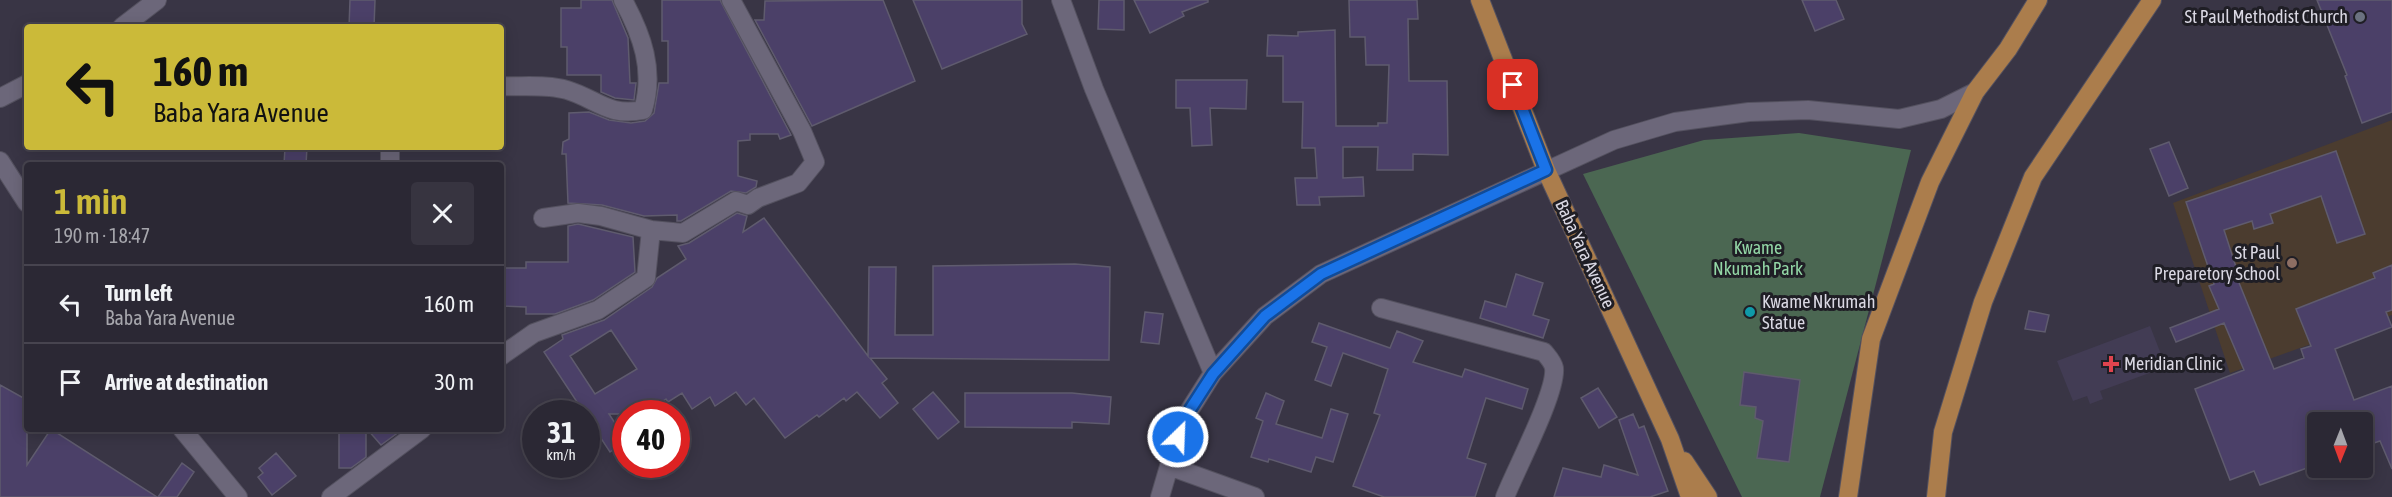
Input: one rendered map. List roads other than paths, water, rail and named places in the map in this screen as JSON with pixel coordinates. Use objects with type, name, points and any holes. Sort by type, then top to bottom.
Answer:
[{"type":"main road","name":"Baba Yara Avenue","points":[[1480,0],[1546,170],[1670,439],[1690,497]]},
{"type":"main road","points":[[1848,497],[1871,339],[1930,182],[1975,92],[2008,49],[2038,0]]},
{"type":"main road","points":[[1936,497],[1943,432],[1983,302],[2033,177],[2152,0]]},
{"type":"main road","name":"Baba Yara Avenue","points":[[1670,439],[1708,497]]},
{"type":"street","points":[[126,24],[157,0]]},
{"type":"street","points":[[504,86],[566,89],[607,110],[629,113],[643,110],[649,90],[646,52],[636,24],[623,0]]},
{"type":"street","points":[[543,218],[578,213],[601,216],[651,230],[683,233],[736,201],[748,205],[758,198],[798,183],[815,162],[802,131],[731,0]]},
{"type":"street","points":[[1061,0],[1094,89],[1213,374]]},
{"type":"street","points":[[0,98],[24,86]]},
{"type":"street","points":[[1160,497],[1182,422],[1213,374],[1265,316],[1321,274],[1614,140],[1675,122],[1749,112],[1808,110],[1899,119],[1941,109],[1975,92]]},
{"type":"street","points":[[0,160],[24,197]]},
{"type":"street","points":[[504,348],[534,333],[598,310],[646,278],[651,230]]},
{"type":"street","points":[[1382,308],[1544,352],[1550,359],[1554,368],[1551,388],[1505,497]]},
{"type":"street","points":[[184,432],[238,497]]},
{"type":"street","points":[[331,497],[418,432]]},
{"type":"street","points":[[1169,466],[1256,497]]},
{"type":"place","name":"St Paul Methodist Church","points":[[2360,17]]},
{"type":"place","name":"St Paul Preparetory School","points":[[2292,263]]},
{"type":"place","name":"Kwame Nkrumah Statue","points":[[1750,312]]},
{"type":"place","name":"Meridian Clinic","points":[[2111,364]]},
{"type":"park label","name":"Kwame Nkumah Park","points":[[1758,258]]}]
